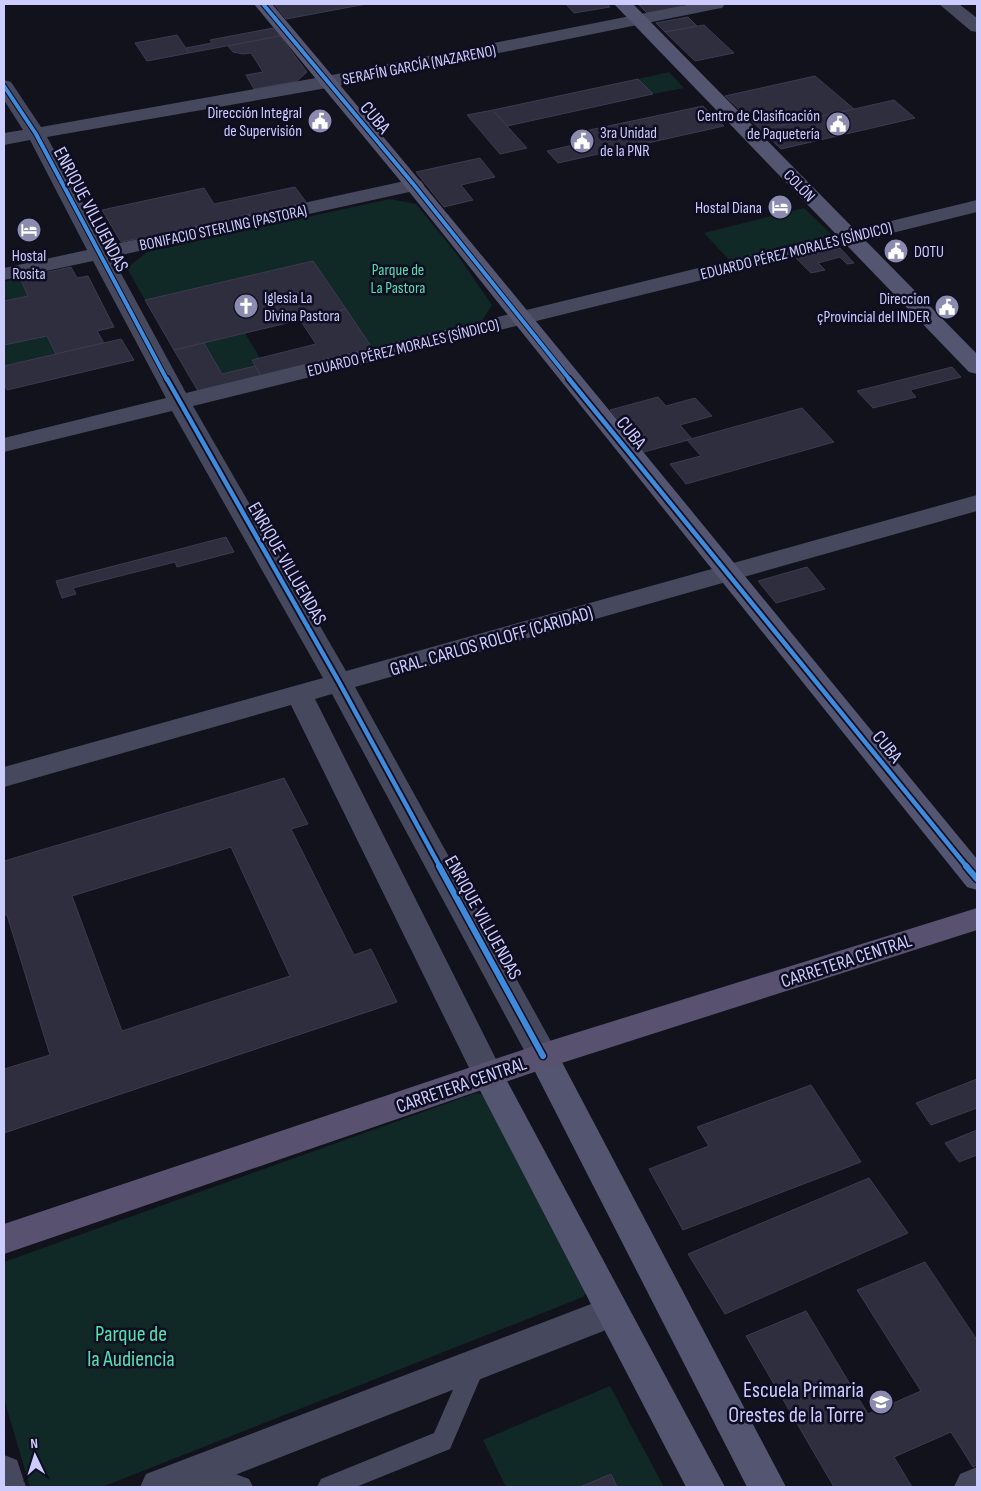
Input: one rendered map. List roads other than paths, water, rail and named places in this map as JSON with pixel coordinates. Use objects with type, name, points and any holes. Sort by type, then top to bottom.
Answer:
[{"type":"main road","name":"CARRETERA CENTRAL","points":[[4,1239],[543,1056],[977,918]]},
{"type":"street","name":"CUBA","points":[[263,4],[414,185],[977,879]]},
{"type":"street","name":"COLÓN","points":[[622,4],[977,367]]},
{"type":"street","name":"SERAFÍN GARCÍA (NAZARENO)","points":[[4,139],[327,82],[716,4]]},
{"type":"street","points":[[948,4],[977,28]]},
{"type":"street","name":"ENRIQUE VILLUENDAS","points":[[4,86],[36,134],[179,402],[339,682],[543,1056]]},
{"type":"street","name":"BONIFACIO STERLING (PASTORA)","points":[[4,274],[414,185]]},
{"type":"street","name":"EDUARDO PÉREZ MORALES (SÍNDICO)","points":[[4,445],[977,206]]},
{"type":"street","name":"GRAL. CARLOS ROLOFF (CARIDAD)","points":[[4,777],[977,503]]},
{"type":"street","points":[[299,694],[488,1075],[706,1487]]},
{"type":"street","points":[[543,1056],[767,1487]]},
{"type":"street","points":[[159,1487],[612,1312]]},
{"type":"street","points":[[4,1473],[7,1487]]},
{"type":"street","points":[[973,1487],[977,1486]]},
{"type":"lane","points":[[329,1487],[442,1441],[475,1365]]},
{"type":"lane","points":[[200,1471],[241,1487]]},
{"type":"place","name":"Dirección Integral de Supervisión","points":[[320,121]]},
{"type":"place","name":"Centro de Clasificación de Paquetería","points":[[838,124]]},
{"type":"place","name":"3ra Unidad de la PNR","points":[[582,141]]},
{"type":"place","name":"Hostal Diana","points":[[780,207]]},
{"type":"place","name":"Hostal Rosita","points":[[29,230]]},
{"type":"place","name":"DOTU","points":[[896,251]]},
{"type":"place","name":"Iglesia La Divina Pastora","points":[[246,306]]},
{"type":"place","name":"Direccion çProvincial del INDER","points":[[947,307]]},
{"type":"place","name":"Escuela Primaria Orestes de la Torre","points":[[881,1402]]},
{"type":"park label","name":"Parque de La Pastora","points":[[398,278]]},
{"type":"park label","name":"Parque de la Audiencia","points":[[131,1346]]}]
